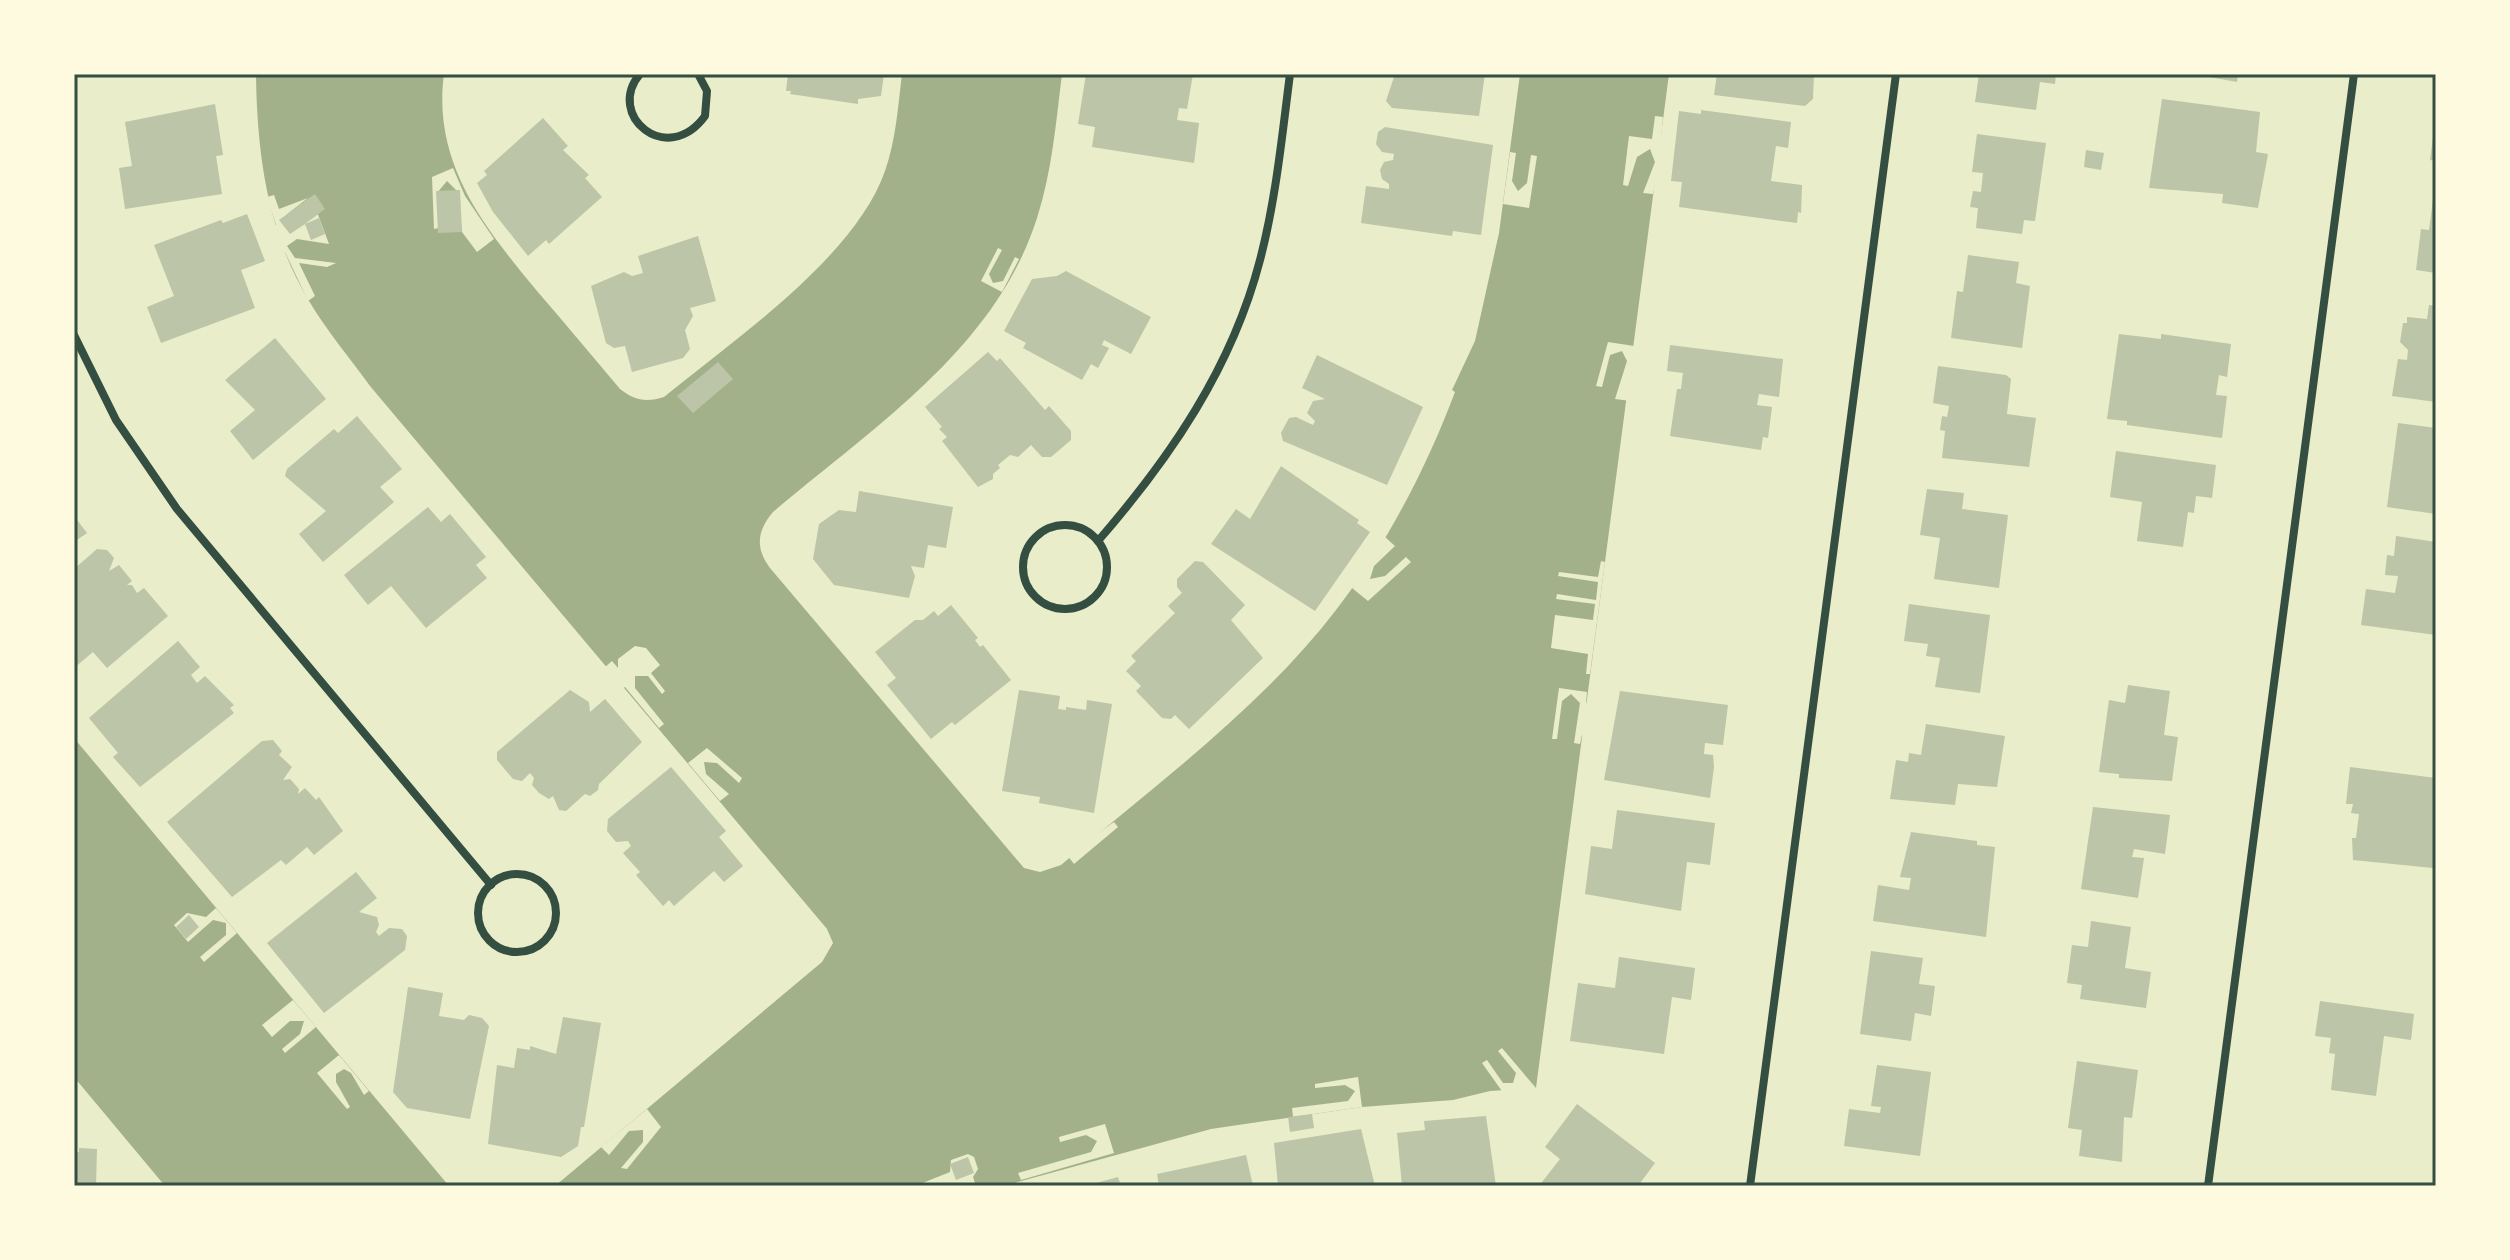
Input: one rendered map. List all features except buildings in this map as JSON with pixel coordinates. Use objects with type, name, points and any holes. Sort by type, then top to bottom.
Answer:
[{"type":"street","points":[[640,74],[630,95],[636,121],[657,137],[670,139],[686,135],[705,116],[707,91],[698,74]]},
{"type":"street","points":[[1098,541],[1161,465],[1182,433],[1205,396],[1239,324],[1268,225],[1290,74]]},
{"type":"street","points":[[1750,1186],[1896,74]]},
{"type":"street","points":[[2208,1186],[2354,74]]},
{"type":"street","points":[[74,335],[122,431],[177,509],[491,885]]},
{"type":"street","points":[[1070,525],[1098,541],[1105,556],[1107,572],[1091,600],[1076,608],[1060,609],[1044,604],[1031,593],[1024,578],[1023,562],[1028,547],[1039,534],[1053,527],[1070,525]]},
{"type":"street","points":[[522,875],[546,887],[557,912],[549,936],[539,946],[511,952],[488,939],[479,923],[479,910],[491,885],[509,876],[522,875]]},
{"type":"shaded area","points":[[256,74],[444,74],[442,106],[446,136],[454,165],[481,218],[517,267],[620,389],[635,398],[652,400],[664,397],[757,323],[790,295],[848,235],[870,203],[885,171],[894,135],[902,74],[1062,74],[1050,165],[1037,218],[1018,265],[992,307],[962,346],[927,382],[773,512],[760,540],[762,553],[770,568],[1024,868],[1040,872],[1061,865],[1240,713],[1306,646],[1372,559],[1404,505],[1431,449],[1455,392],[1452,390],[1475,341],[1499,233],[1520,74],[1669,74],[1536,1088],[1490,1091],[1453,1100],[1362,1107],[1211,1129],[1003,1186],[555,1186],[822,962],[833,943],[827,929],[370,386],[316,312],[295,275],[274,219],[262,162]]},
{"type":"shaded area","points":[[74,738],[449,1186],[165,1186],[74,1077]]},
{"type":"pier","points":[[1655,116],[1663,117],[1661,139],[1664,140],[1653,194],[1643,193],[1655,162],[1650,149],[1637,157],[1628,186],[1623,185],[1629,136],[1652,139]]},
{"type":"pier","points":[[1510,152],[1516,153],[1512,181],[1518,191],[1527,183],[1531,155],[1537,156],[1529,208],[1503,204]]},
{"type":"pier","points":[[453,168],[465,196],[494,239],[477,252],[462,232],[458,192],[447,181],[437,193],[439,228],[434,229],[432,177]]},
{"type":"pier","points":[[274,195],[279,209],[308,198],[286,215],[317,212],[329,244],[297,239],[287,246],[295,258],[336,263],[327,267],[299,263],[315,296],[308,301],[285,252],[281,253],[272,227],[276,225],[267,197]]},
{"type":"pier","points":[[998,248],[1002,250],[989,274],[993,283],[1003,281],[1015,257],[1019,259],[1002,292],[981,281]]},
{"type":"pier","points":[[1608,342],[1634,346],[1631,401],[1615,399],[1627,361],[1622,351],[1610,355],[1602,387],[1596,386]]},
{"type":"pier","points":[[1385,537],[1395,546],[1374,566],[1370,579],[1385,576],[1406,557],[1411,562],[1368,601],[1352,588]]},
{"type":"pier","points":[[1601,561],[1605,562],[1590,674],[1586,674],[1588,654],[1551,648],[1555,615],[1593,620],[1595,604],[1556,599],[1557,594],[1596,600],[1598,582],[1558,576],[1559,572],[1598,577]]},
{"type":"pier","points":[[635,646],[646,648],[660,665],[651,673],[665,691],[662,694],[648,676],[635,676],[635,688],[664,724],[659,728],[625,687],[622,689],[604,668],[612,661],[618,668],[618,659]]},
{"type":"pier","points":[[1559,688],[1587,692],[1586,735],[1582,735],[1580,744],[1574,743],[1580,703],[1571,694],[1562,701],[1557,739],[1552,739]]},
{"type":"pier","points":[[707,748],[742,778],[739,783],[717,763],[704,762],[706,774],[729,794],[720,801],[688,763]]},
{"type":"pier","points":[[1114,822],[1118,827],[1074,864],[1067,855]]},
{"type":"pier","points":[[216,908],[237,933],[204,962],[200,957],[226,935],[226,923],[213,920],[188,942],[174,925],[187,913],[206,917]]},
{"type":"pier","points":[[293,1000],[316,1027],[285,1053],[282,1049],[300,1034],[304,1021],[290,1021],[272,1037],[262,1025]]},
{"type":"pier","points":[[1502,1048],[1536,1088],[1529,1092],[1504,1094],[1482,1063],[1487,1060],[1503,1083],[1513,1083],[1516,1073],[1498,1051]]},
{"type":"pier","points":[[339,1055],[369,1091],[364,1095],[351,1073],[344,1069],[336,1074],[336,1082],[350,1107],[347,1109],[317,1073]]},
{"type":"pier","points":[[1358,1077],[1362,1107],[1293,1117],[1292,1108],[1348,1101],[1355,1091],[1345,1085],[1315,1088],[1315,1084]]},
{"type":"pier","points":[[647,1109],[661,1127],[627,1169],[621,1168],[643,1142],[643,1130],[629,1131],[609,1155],[601,1147]]},
{"type":"pier","points":[[1105,1124],[1114,1153],[1021,1180],[1018,1173],[1091,1152],[1097,1141],[1086,1135],[1060,1142],[1059,1137]]},
{"type":"pier","points":[[968,1154],[974,1157],[978,1169],[973,1177],[976,1186],[915,1186],[950,1172],[951,1160]]}]
